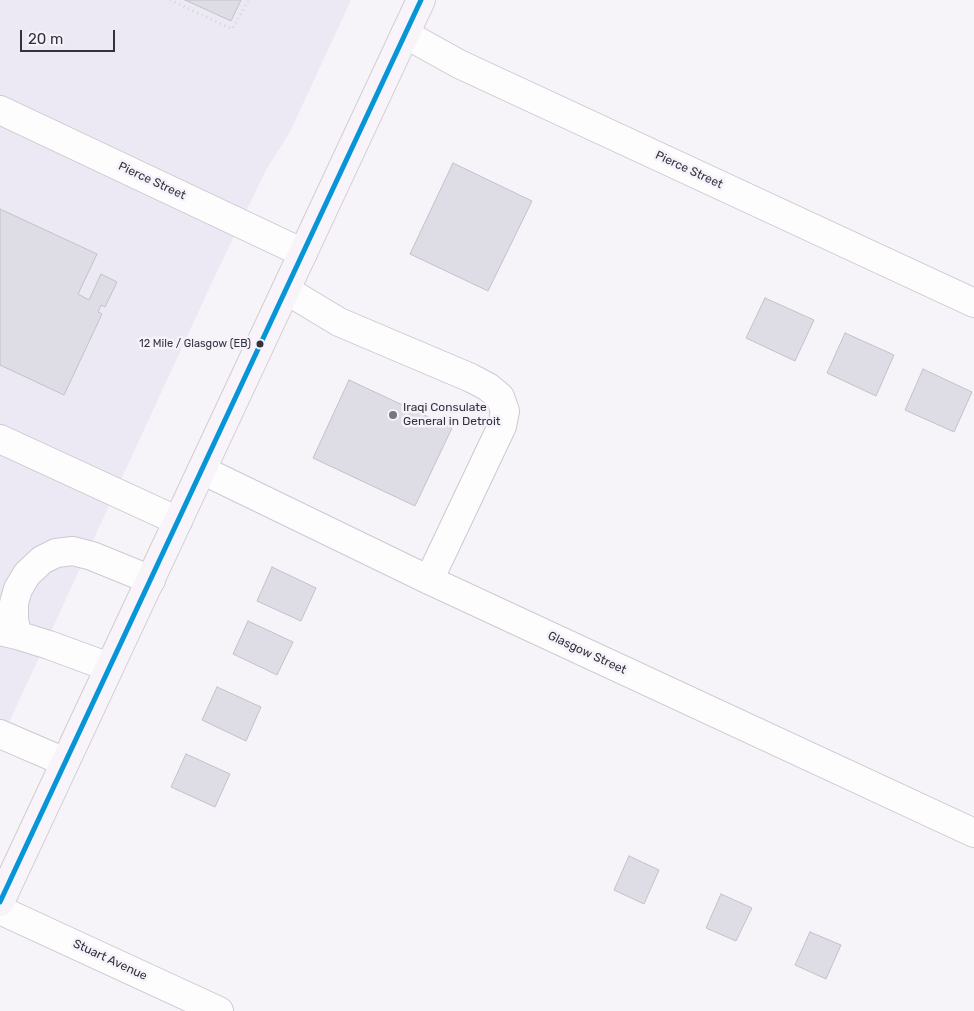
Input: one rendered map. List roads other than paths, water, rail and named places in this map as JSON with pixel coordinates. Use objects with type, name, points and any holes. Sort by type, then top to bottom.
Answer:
[{"type":"main road","points":[[0,902],[421,0]]},
{"type":"street","name":"Pierce Street","points":[[405,34],[459,64],[974,302]]},
{"type":"street","name":"Pierce Street","points":[[0,110],[303,253]]},
{"type":"street","points":[[286,290],[339,322],[471,378],[488,387],[500,397],[505,411],[502,426],[429,580]]},
{"type":"street","points":[[0,439],[178,522]]},
{"type":"street","name":"Glasgow Street","points":[[202,470],[429,580],[974,833]]},
{"type":"street","points":[[109,667],[9,633],[14,619],[14,603],[18,588],[27,574],[42,560],[56,553],[73,551],[92,556],[151,580]]},
{"type":"street","points":[[0,734],[65,762]]},
{"type":"street","name":"Stuart Avenue","points":[[0,910],[219,1011]]},
{"type":"place","name":"12 Mile / Glasgow (EB)","points":[[260,344]]},
{"type":"place","name":"Iraqi Consulate General in Detroit","points":[[393,415]]}]
